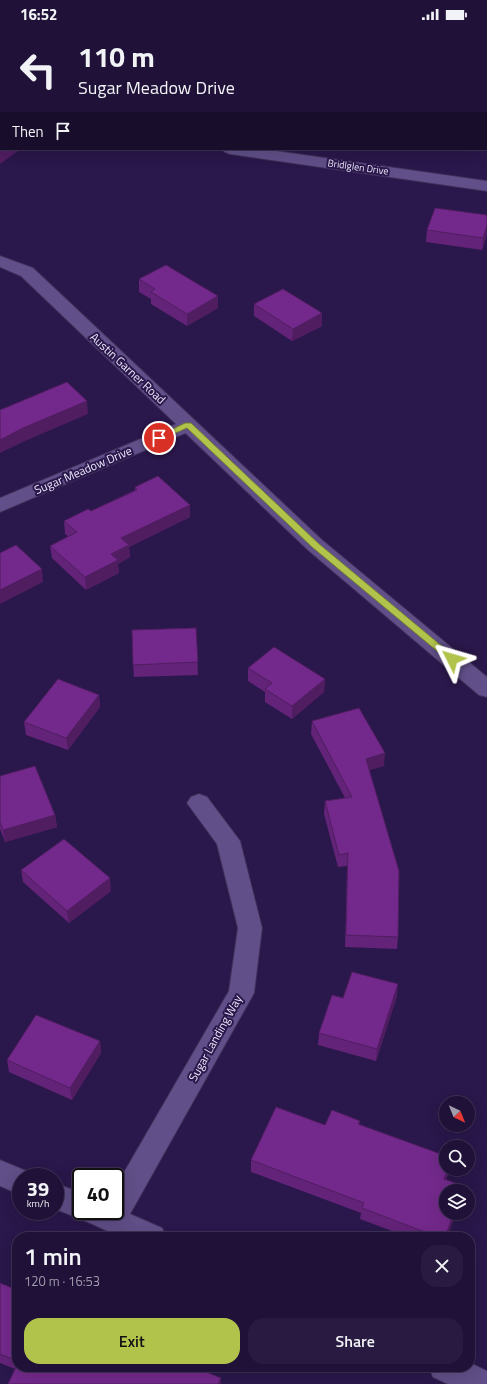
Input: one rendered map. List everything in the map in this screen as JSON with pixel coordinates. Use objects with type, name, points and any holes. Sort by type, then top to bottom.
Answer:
[{"type":"street","name":"Bridlglen Drive","points":[[237,150],[487,186]]},
{"type":"street","points":[[340,164],[347,150]]},
{"type":"street","name":"Austin Garner Road","points":[[0,261],[27,272],[315,545],[487,689]]},
{"type":"street","name":"Sugar Meadow Drive","points":[[0,506],[188,425]]},
{"type":"street","name":"Sugar Landing Way","points":[[124,1180],[241,993],[250,928],[228,842],[199,803]]},
{"type":"street","points":[[0,1173],[12,1178]]},
{"type":"street","points":[[113,1220],[141,1232]]},
{"type":"street","points":[[455,1372],[482,1384]]},
{"type":"building","points":[[435,208],[487,215],[487,226],[483,238],[427,230]]},
{"type":"building","points":[[166,265],[218,296],[187,314],[151,292],[155,289],[139,279]]},
{"type":"building","points":[[283,289],[322,313],[293,329],[254,304]]},
{"type":"building","points":[[67,382],[87,401],[23,428],[0,440],[0,410]]},
{"type":"building","points":[[158,476],[190,505],[121,538],[129,545],[111,554],[118,560],[85,577],[50,546],[77,532],[64,521],[88,509],[91,511],[137,490],[135,487]]},
{"type":"building","points":[[16,545],[42,569],[0,590],[0,553]]},
{"type":"building","points":[[196,628],[198,662],[133,665],[132,630]]},
{"type":"building","points":[[274,647],[325,679],[292,706],[265,689],[272,683],[248,668]]},
{"type":"building","points":[[58,679],[99,695],[66,738],[24,722]]},
{"type":"building","points":[[359,708],[385,753],[366,759],[399,871],[398,937],[346,935],[348,853],[339,855],[325,801],[352,797],[312,721]]},
{"type":"building","points":[[35,766],[55,815],[3,830],[0,822],[0,776]]},
{"type":"building","points":[[64,839],[110,878],[67,911],[21,870]]},
{"type":"building","points":[[352,972],[398,984],[377,1049],[319,1033],[332,995],[343,998]]},
{"type":"building","points":[[36,1015],[100,1041],[70,1088],[7,1060]]},
{"type":"building","points":[[276,1107],[325,1125],[332,1110],[360,1121],[358,1124],[439,1153],[439,1176],[445,1176],[444,1179],[458,1184],[439,1184],[439,1220],[451,1220],[447,1232],[425,1232],[362,1208],[364,1203],[251,1160]]},
{"type":"building","points":[[0,1283],[12,1288],[12,1359],[0,1354]]},
{"type":"building","points":[[14,1372],[206,1372],[221,1378],[218,1384],[8,1384]]},
{"type":"route","points":[[159,438],[188,425],[315,545],[452,659]]}]
